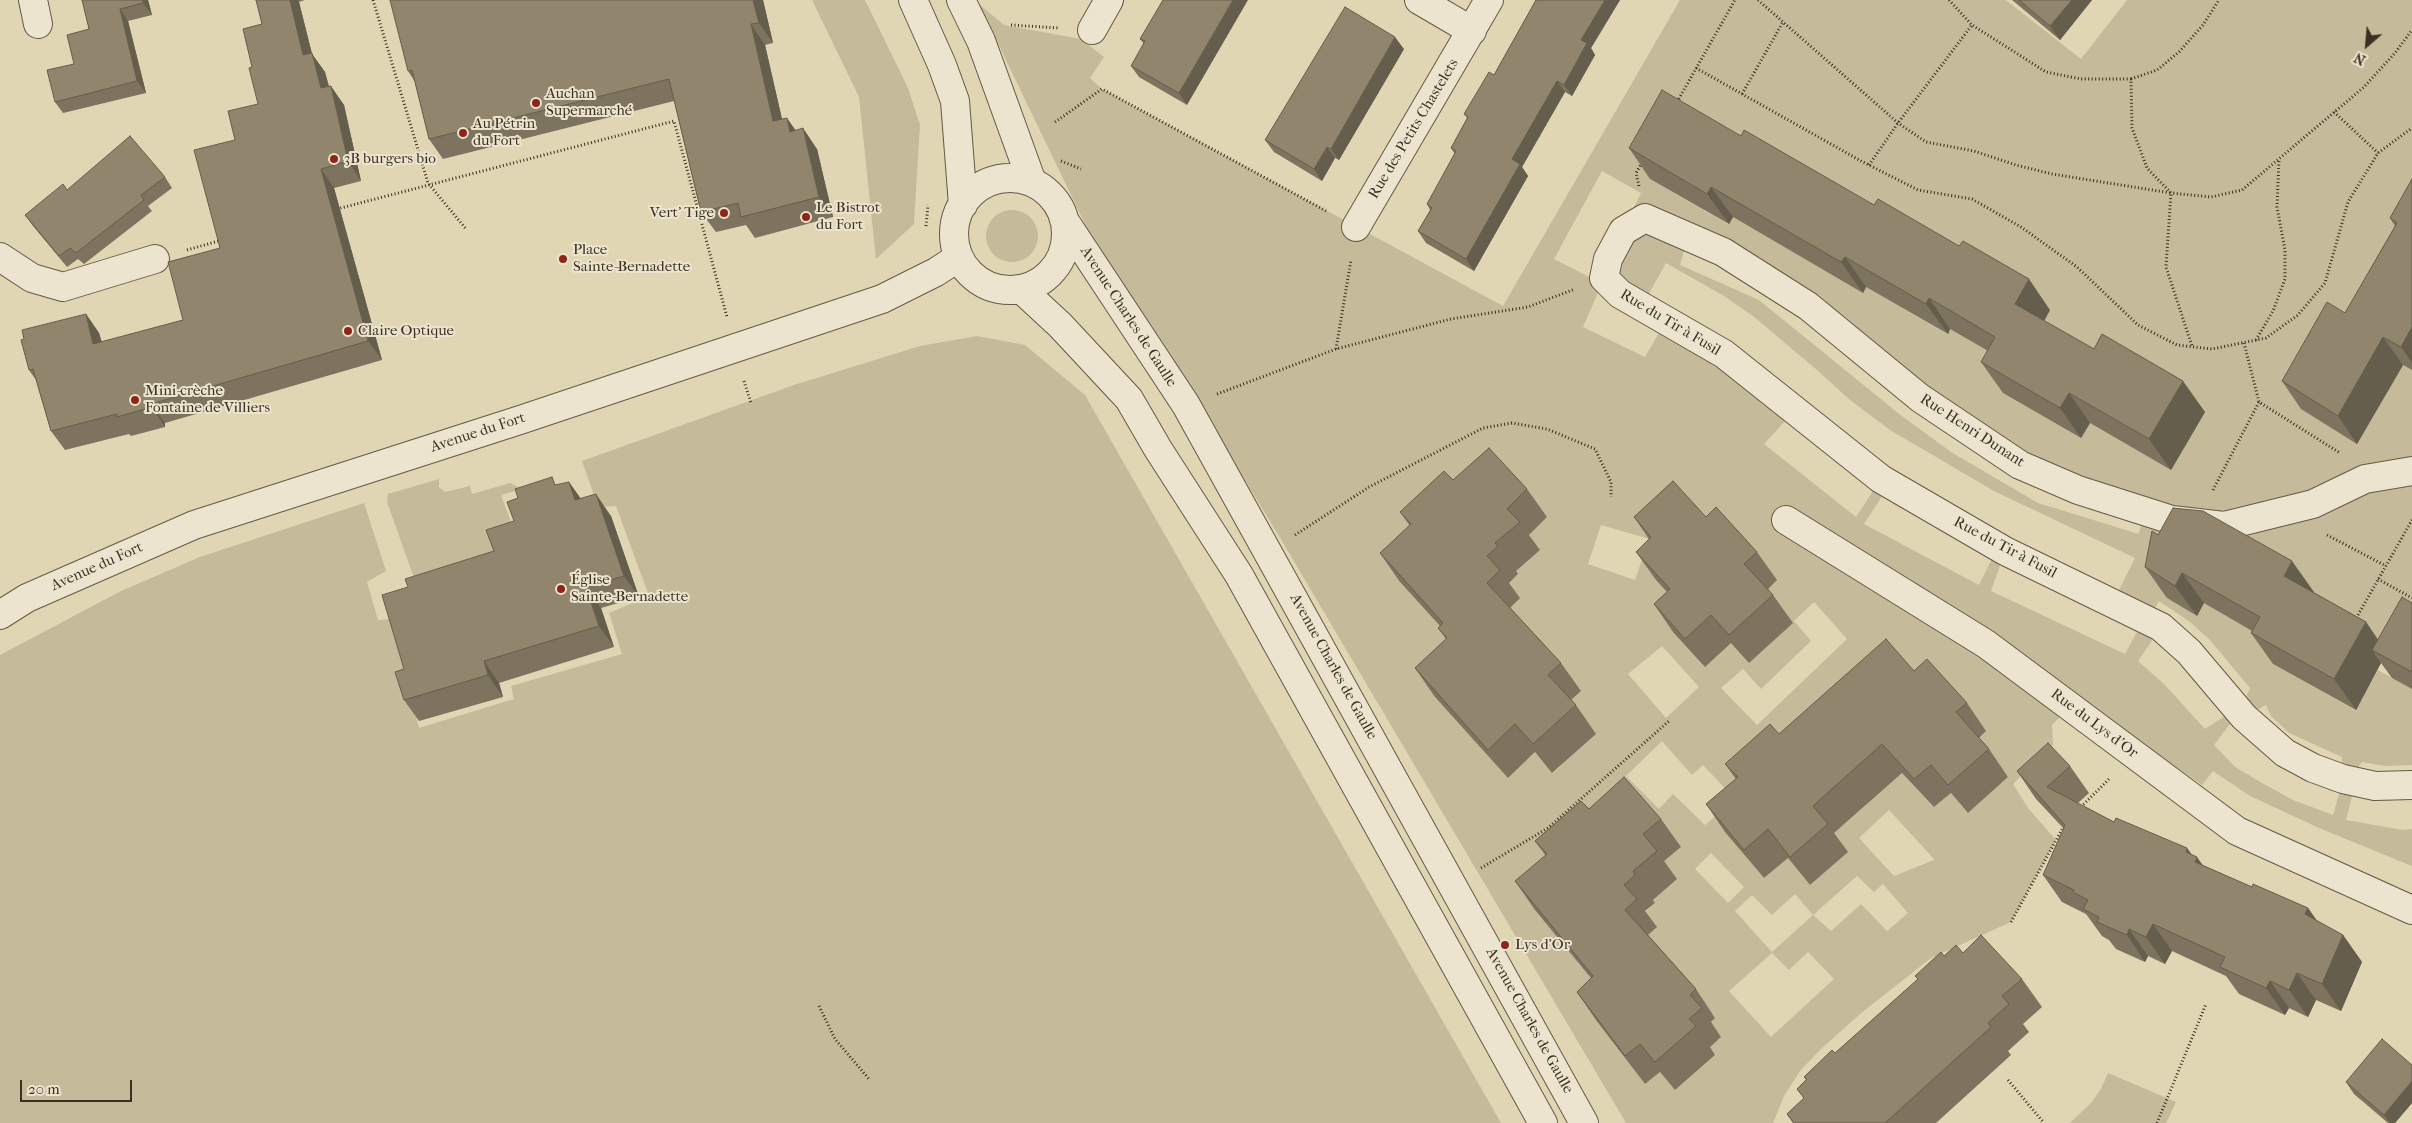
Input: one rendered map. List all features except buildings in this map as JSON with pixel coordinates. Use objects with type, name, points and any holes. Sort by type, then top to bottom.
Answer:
[{"type":"street","points":[[914,0],[955,101],[963,205]]},
{"type":"street","points":[[960,0],[981,41],[1032,182]]},
{"type":"street","points":[[1092,30],[1109,0]]},
{"type":"street","points":[[1419,0],[1472,31]]},
{"type":"street","name":"Rue des Petits Chastelets","points":[[1356,227],[1489,0]]},
{"type":"street","points":[[1016,178],[1032,182],[1047,191],[1058,204],[1064,220],[1066,238],[1062,256],[1052,271],[1038,282],[1021,289],[1004,290],[988,286],[974,277],[959,256],[954,231],[958,213],[967,197],[982,186],[999,179],[1016,178]]},
{"type":"street","points":[[1604,278],[1608,259],[1623,230],[1645,218]]},
{"type":"street","name":"Rue Henri Dunant","points":[[1645,218],[1723,252],[1808,306],[1920,398],[2020,465],[2078,490],[2172,520],[2224,526],[2313,504],[2365,479],[2412,471]]},
{"type":"street","name":"Avenue Charles de Gaulle","points":[[1064,220],[1186,405],[1454,884],[1584,1123]]},
{"type":"street","name":"Avenue du Fort","points":[[0,615],[27,598],[194,525],[520,420],[882,299],[936,272],[959,256]]},
{"type":"street","points":[[0,257],[32,278],[63,287],[155,259]]},
{"type":"street","name":"Rue du Tir à Fusil","points":[[1604,278],[1620,294],[1724,354],[1881,479],[2005,551],[2138,614],[2161,627],[2189,652],[2244,717],[2284,753],[2313,768],[2343,779],[2375,786],[2412,785]]},
{"type":"street","points":[[1021,289],[1060,325],[1129,399],[1158,449],[1240,575],[1543,1123]]},
{"type":"street","name":"Rue du Lys d'Or","points":[[1786,520],[1986,644],[2237,831],[2412,910]]},
{"type":"path","points":[[373,0],[428,183],[466,229]]},
{"type":"path","points":[[1672,109],[1735,0]]},
{"type":"path","points":[[1758,0],[1898,123],[1926,142],[1974,151],[2016,165],[2052,174],[2171,193],[2211,197],[2242,190],[2364,87],[2395,53],[2412,30]]},
{"type":"path","points":[[1949,0],[1972,25],[2046,72],[2081,79],[2131,79],[2156,70],[2179,52],[2204,25],[2219,0]]},
{"type":"path","points":[[1742,94],[1783,22]]},
{"type":"path","points":[[1004,24],[1092,30]]},
{"type":"path","points":[[1869,165],[1898,123],[1972,25]]},
{"type":"path","points":[[1696,68],[1869,165],[1918,190],[1972,199],[2020,227],[2077,267],[2138,325],[2177,345],[2212,349],[2266,338],[2298,316],[2325,283],[2348,202],[2378,153],[2412,128]]},
{"type":"path","points":[[2131,79],[2132,128],[2147,168],[2171,193],[2166,267],[2192,346]]},
{"type":"path","points":[[1055,122],[1102,89],[1356,227],[1336,349]]},
{"type":"path","points":[[2334,112],[2378,153]]},
{"type":"path","points":[[327,211],[428,183],[674,121],[750,403]]},
{"type":"path","points":[[1644,159],[1636,173],[1645,218]]},
{"type":"path","points":[[2256,341],[2273,311],[2285,279],[2286,250],[2277,208],[2279,159]]},
{"type":"path","points":[[926,226],[928,197]]},
{"type":"path","points":[[155,259],[232,238]]},
{"type":"path","points":[[1186,405],[1336,349],[1451,319],[1528,307],[1604,278]]},
{"type":"path","points":[[2196,522],[2259,402],[2244,343]]},
{"type":"path","points":[[2259,402],[2345,456],[2365,479]]},
{"type":"path","points":[[1286,540],[1369,487],[1483,428],[1512,423],[1547,429],[1595,449],[1611,482],[1611,497]]},
{"type":"path","points":[[2358,615],[2412,520]]},
{"type":"path","points":[[2378,578],[2412,598]]},
{"type":"path","points":[[1454,884],[1548,828],[1668,721]]},
{"type":"path","points":[[2076,813],[2134,754]]},
{"type":"path","points":[[2011,922],[2063,826],[2069,820]]},
{"type":"path","points":[[2156,1123],[2206,1004]]},
{"type":"path","points":[[819,1006],[835,1039],[869,1079]]},
{"type":"path","points":[[2008,1080],[2044,1123]]},
{"type":"shaded area","points":[[812,0],[865,0],[908,88],[920,125],[914,224],[876,259],[859,97]]},
{"type":"shaded area","points":[[1680,0],[2006,0],[2081,59],[2127,0],[2412,0],[2412,242],[2410,246],[2412,248],[2412,260],[2365,341],[2412,370],[2412,642],[2401,661],[2305,606],[2314,592],[2251,556],[2219,612],[2282,648],[2273,664],[2355,710],[2378,670],[2412,689],[2412,765],[2385,766],[2362,762],[2349,780],[2356,782],[2346,820],[2403,830],[2412,829],[2412,866],[2319,828],[2250,796],[2213,771],[2202,785],[2078,698],[2052,725],[2053,745],[2013,784],[2028,808],[2056,840],[2011,922],[1931,958],[1860,1014],[1800,1071],[1784,1096],[1773,1123],[1626,1123],[1279,536],[1197,402],[1098,251],[979,4],[1004,25],[1081,39],[1104,57],[1090,78],[1102,89],[1503,306]],"holes":[[[1683,121],[1762,166],[1766,161],[1896,236],[1900,230],[1981,277],[1984,271],[2050,310],[2037,334],[2115,380],[2124,365],[2204,411],[2171,470],[2090,423],[2081,438],[2003,393],[2017,368],[1950,329],[1947,334],[1866,287],[1862,292],[1733,217],[1728,224],[1650,179]],[[1602,171],[1641,193],[1597,281],[1554,259]],[[1688,238],[1723,252],[1808,306],[1920,398],[2020,465],[2078,490],[2144,511],[2139,534],[2038,503],[1951,452],[1898,413],[1759,300],[1680,265]],[[1666,263],[1724,296],[1753,316],[1850,400],[1890,430],[1994,491],[2135,558],[2113,602],[2145,617],[2125,654],[1991,591],[2005,551],[1998,546],[1979,585],[1864,524],[1890,484],[1724,354],[1666,321],[1645,357],[1583,327],[1604,279],[1620,294],[1642,306]],[[1795,410],[1881,479],[1856,517],[1764,444]],[[1509,476],[1547,517],[1527,537],[1539,550],[1515,572],[1518,575],[1507,584],[1519,598],[1497,620],[1515,639],[1511,643],[1526,660],[1540,647],[1580,691],[1567,703],[1595,734],[1553,773],[1535,752],[1508,778],[1475,741],[1495,724],[1484,712],[1480,715],[1473,707],[1457,721],[1435,697],[1451,682],[1459,690],[1475,675],[1458,656],[1480,635],[1463,616],[1464,614],[1459,607],[1439,625],[1400,582],[1431,552],[1420,540],[1463,499],[1476,512],[1492,497],[1490,493]],[[1601,525],[1649,539],[1635,580],[1588,564]],[[2198,533],[2234,544],[2197,616],[2167,598],[2173,562],[2201,576],[2207,563],[2187,553]],[[2159,601],[2190,622],[2209,639],[2250,688],[2240,711],[2237,708],[2205,729],[2164,684],[2138,661],[2161,627],[2149,619]],[[1814,602],[1847,639],[1757,725],[1721,688],[1743,669],[1761,689],[1811,641],[1794,621]],[[1662,646],[1699,687],[1666,718],[1628,674]],[[1905,668],[1933,699],[1947,688],[1986,731],[1973,745],[1987,761],[1991,758],[2008,777],[1968,813],[1951,793],[1934,807],[1902,773],[1887,786],[1874,771],[1852,788],[1866,805],[1843,825],[1841,823],[1831,832],[1847,852],[1810,885],[1788,858],[1764,878],[1726,832],[1758,805],[1745,792],[1790,753],[1803,766],[1819,752],[1815,748],[1835,730],[1851,747],[1870,731],[1872,732],[1878,727],[1860,706]],[[2266,705],[2271,716],[2289,733],[2342,757],[2340,778],[2343,780],[2333,815],[2293,800],[2262,783],[2235,767],[2214,745],[2240,711],[2244,717]],[[1662,741],[1692,775],[1703,765],[1735,799],[1705,825],[1673,794],[1659,809],[1626,776]],[[1644,806],[1681,847],[1662,862],[1677,879],[1653,900],[1655,903],[1644,913],[1656,927],[1635,947],[1652,968],[1647,972],[1660,987],[1677,974],[1715,1017],[1709,1023],[1721,1037],[1709,1047],[1715,1055],[1675,1090],[1660,1072],[1645,1084],[1597,1020],[1613,1005],[1594,982],[1612,966],[1595,946],[1598,943],[1593,937],[1573,954],[1535,910],[1567,882],[1555,869],[1601,829],[1613,842],[1630,827],[1625,823]],[[1889,810],[1934,859],[1894,876],[1859,838]],[[1711,853],[1744,887],[1728,903],[1695,869]],[[1857,876],[1874,892],[1883,884],[1908,913],[1887,931],[1861,904],[1831,931],[1813,915]],[[1795,894],[1813,915],[1772,952],[1735,911],[1752,895],[1772,915]],[[1808,952],[1834,979],[1771,1037],[1729,991],[1772,953],[1789,970]]]},
{"type":"shaded area","points":[[1007,210],[1017,210],[1031,217],[1038,231],[1038,241],[1031,255],[1017,262],[1007,262],[997,258],[990,251],[986,241],[986,231],[990,221],[997,214]]},
{"type":"shaded area","points":[[977,336],[1025,345],[1085,395],[1501,1123],[0,1123],[0,655],[121,591],[200,557],[364,503],[386,571],[367,582],[378,620],[391,619],[419,728],[514,699],[511,686],[622,654],[609,613],[649,596],[616,506],[598,507],[582,461],[794,385],[920,346]]},
{"type":"shaded area","points":[[439,479],[439,487],[445,492],[470,486],[472,494],[510,483],[522,489],[501,495],[518,541],[501,566],[419,592],[387,502],[388,494]]},
{"type":"shaded area","points":[[2108,1073],[2176,1102],[2166,1123],[2070,1123],[2091,1103],[2101,1089]]},
{"type":"place","name":"Auchan Supermarché","points":[[536,103]]},
{"type":"place","name":"Au Pétrin du Fort","points":[[463,133]]},
{"type":"place","name":"3B burgers bio","points":[[334,159]]},
{"type":"place","name":"Vert' Tige","points":[[724,213]]},
{"type":"place","name":"Le Bistrot du Fort","points":[[806,217]]},
{"type":"place","name":"Place Sainte-Bernadette","points":[[563,259]]},
{"type":"place","name":"Claire Optique","points":[[348,331]]},
{"type":"place","name":"Mini-crèche Fontaine de Villiers","points":[[135,400]]},
{"type":"place","name":"Église Sainte-Bernadette","points":[[561,589]]},
{"type":"place","name":"Lys d'Or","points":[[1505,945]]}]
